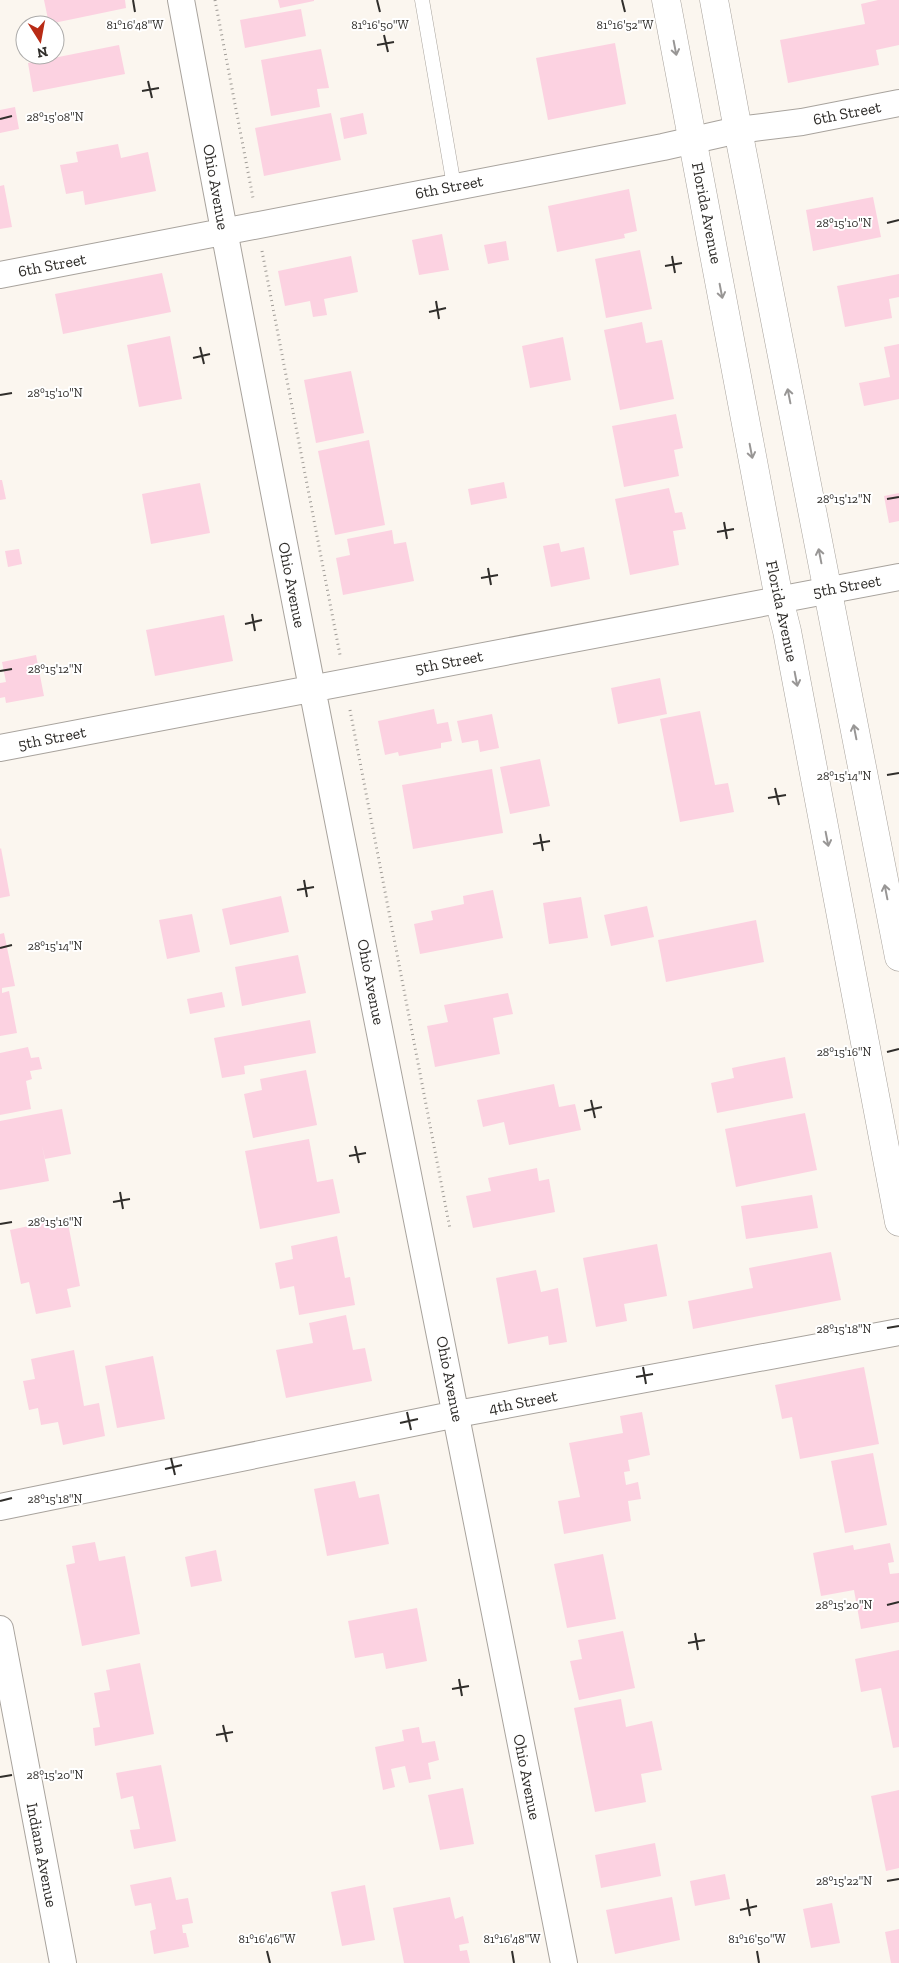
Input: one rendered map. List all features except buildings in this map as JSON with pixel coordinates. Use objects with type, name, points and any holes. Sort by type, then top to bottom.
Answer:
[{"type":"main road","name":"Florida Avenue","points":[[666,0],[779,599],[788,631],[899,1222]]},
{"type":"main road","points":[[714,0],[899,957]]},
{"type":"street","name":"Ohio Avenue","points":[[181,0],[311,688],[457,1414],[564,1963]]},
{"type":"street","name":"6th Street","points":[[0,275],[738,130],[802,122],[899,103]]},
{"type":"street","name":"5th Street","points":[[0,748],[899,577]]},
{"type":"street","name":"4th Street","points":[[0,1507],[457,1414],[899,1332]]},
{"type":"street","name":"Indiana Avenue","points":[[0,1629],[62,1963]]},
{"type":"lane","points":[[422,0],[454,186]]},
{"type":"path","points":[[215,0],[451,1233]]}]
